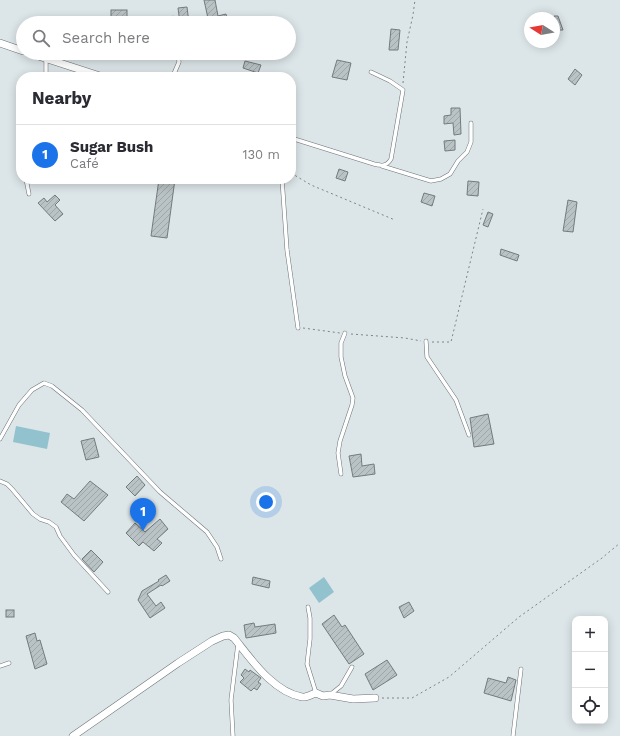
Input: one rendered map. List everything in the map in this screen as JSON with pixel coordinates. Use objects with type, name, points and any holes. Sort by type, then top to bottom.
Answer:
[{"type":"street","points":[[0,43],[16,49]]},
{"type":"street","points":[[52,60],[88,72]]},
{"type":"street","points":[[73,736],[178,663],[217,638],[229,635],[234,638],[266,676],[277,686],[289,693],[303,698],[316,693],[323,696],[330,695],[353,699],[375,698]]},
{"type":"lane","points":[[46,60],[46,72]]},
{"type":"lane","points":[[174,72],[178,60]]},
{"type":"lane","points":[[371,72],[390,81],[403,90],[391,159],[389,163],[379,165]]},
{"type":"lane","points":[[296,140],[431,181],[441,179],[450,174],[458,161],[467,152],[471,142],[471,123]]},
{"type":"lane","points":[[27,184],[29,194]]},
{"type":"lane","points":[[282,184],[287,250],[298,328]]},
{"type":"lane","points":[[341,474],[338,453],[353,398],[344,376],[341,357],[341,343],[345,333]]},
{"type":"lane","points":[[426,341],[428,356],[456,400],[469,435]]},
{"type":"lane","points":[[0,440],[19,405],[32,390],[44,383],[52,386],[82,410],[160,492],[208,532],[217,547],[220,559]]},
{"type":"lane","points":[[0,481],[7,484],[33,514],[56,527],[60,536],[74,555],[108,592]]},
{"type":"lane","points":[[308,608],[310,618],[310,639],[307,664],[316,693]]},
{"type":"lane","points":[[233,736],[231,700],[238,643]]},
{"type":"lane","points":[[0,666],[9,663]]},
{"type":"lane","points":[[330,695],[341,686],[352,667]]},
{"type":"lane","points":[[513,736],[521,669]]},
{"type":"path","points":[[403,90],[407,42],[415,0]]},
{"type":"path","points":[[296,176],[311,185],[395,220]]},
{"type":"path","points":[[298,328],[436,342],[451,342],[483,209]]},
{"type":"path","points":[[375,698],[412,698],[449,676],[519,617],[602,558],[620,543]]},
{"type":"shaded area","points":[[16,426],[50,433],[47,449],[13,442]]},
{"type":"shaded area","points":[[324,577],[334,592],[319,603],[309,588]]},
{"type":"building","points":[[204,0],[215,0],[218,16],[207,16]]},
{"type":"building","points":[[187,7],[188,16],[179,16],[178,8]]},
{"type":"building","points":[[111,10],[127,10],[127,16],[111,16]]},
{"type":"building","points":[[560,22],[563,30],[560,30]]},
{"type":"building","points":[[391,29],[400,30],[398,50],[389,50]]},
{"type":"building","points":[[337,60],[351,63],[347,80],[332,77]]},
{"type":"building","points":[[245,61],[261,65],[258,72],[243,68]]},
{"type":"building","points":[[575,69],[582,75],[575,85],[568,79]]},
{"type":"building","points":[[451,108],[460,108],[461,134],[454,135],[453,123],[444,124],[444,116],[451,115]]},
{"type":"building","points":[[455,140],[455,150],[445,151],[444,141]]},
{"type":"building","points":[[339,169],[348,172],[345,181],[336,178]]},
{"type":"building","points":[[468,181],[479,182],[478,196],[467,195]]},
{"type":"building","points":[[158,184],[174,184],[167,238],[151,236]]},
{"type":"building","points":[[424,193],[435,196],[432,206],[421,202]]},
{"type":"building","points":[[55,195],[60,200],[55,205],[63,214],[55,221],[38,203],[44,198],[47,202]]},
{"type":"building","points":[[568,200],[577,202],[573,232],[563,231]]},
{"type":"building","points":[[488,212],[493,214],[488,227],[483,225]]},
{"type":"building","points":[[501,249],[519,255],[517,261],[500,255]]},
{"type":"building","points":[[488,414],[494,444],[474,447],[470,418]]},
{"type":"building","points":[[94,438],[99,457],[86,460],[81,441]]},
{"type":"building","points":[[361,454],[362,466],[374,464],[375,474],[353,477],[349,456]]},
{"type":"building","points":[[137,476],[145,485],[135,496],[126,487]]},
{"type":"building","points":[[90,481],[108,495],[84,521],[61,502],[67,494],[74,499]]},
{"type":"building","points":[[160,519],[168,529],[157,539],[162,543],[154,551],[143,542],[139,546],[126,533],[135,523],[145,532]]},
{"type":"building","points":[[91,550],[103,562],[94,572],[82,559]]},
{"type":"building","points":[[166,575],[170,581],[147,594],[156,606],[161,602],[165,608],[150,618],[138,600],[142,591]]},
{"type":"building","points":[[253,577],[270,581],[269,588],[252,584]]},
{"type":"building","points":[[409,602],[414,611],[404,618],[399,607]]},
{"type":"building","points":[[6,610],[14,610],[14,617],[6,617]]},
{"type":"building","points":[[334,615],[342,627],[345,625],[364,654],[349,664],[322,624]]},
{"type":"building","points":[[254,623],[255,627],[275,624],[276,633],[246,638],[244,625]]},
{"type":"building","points":[[35,633],[37,641],[40,640],[47,664],[35,669],[26,636]]},
{"type":"building","points":[[387,660],[397,675],[373,690],[365,674]]},
{"type":"building","points":[[245,669],[249,672],[250,670],[261,678],[258,682],[261,684],[257,690],[254,688],[251,691],[240,682],[244,678],[241,675]]},
{"type":"building","points":[[508,677],[516,680],[511,701],[484,693],[488,678],[506,683]]},
{"type":"place","name":"Sugar Bush","points":[[143,531]]}]
